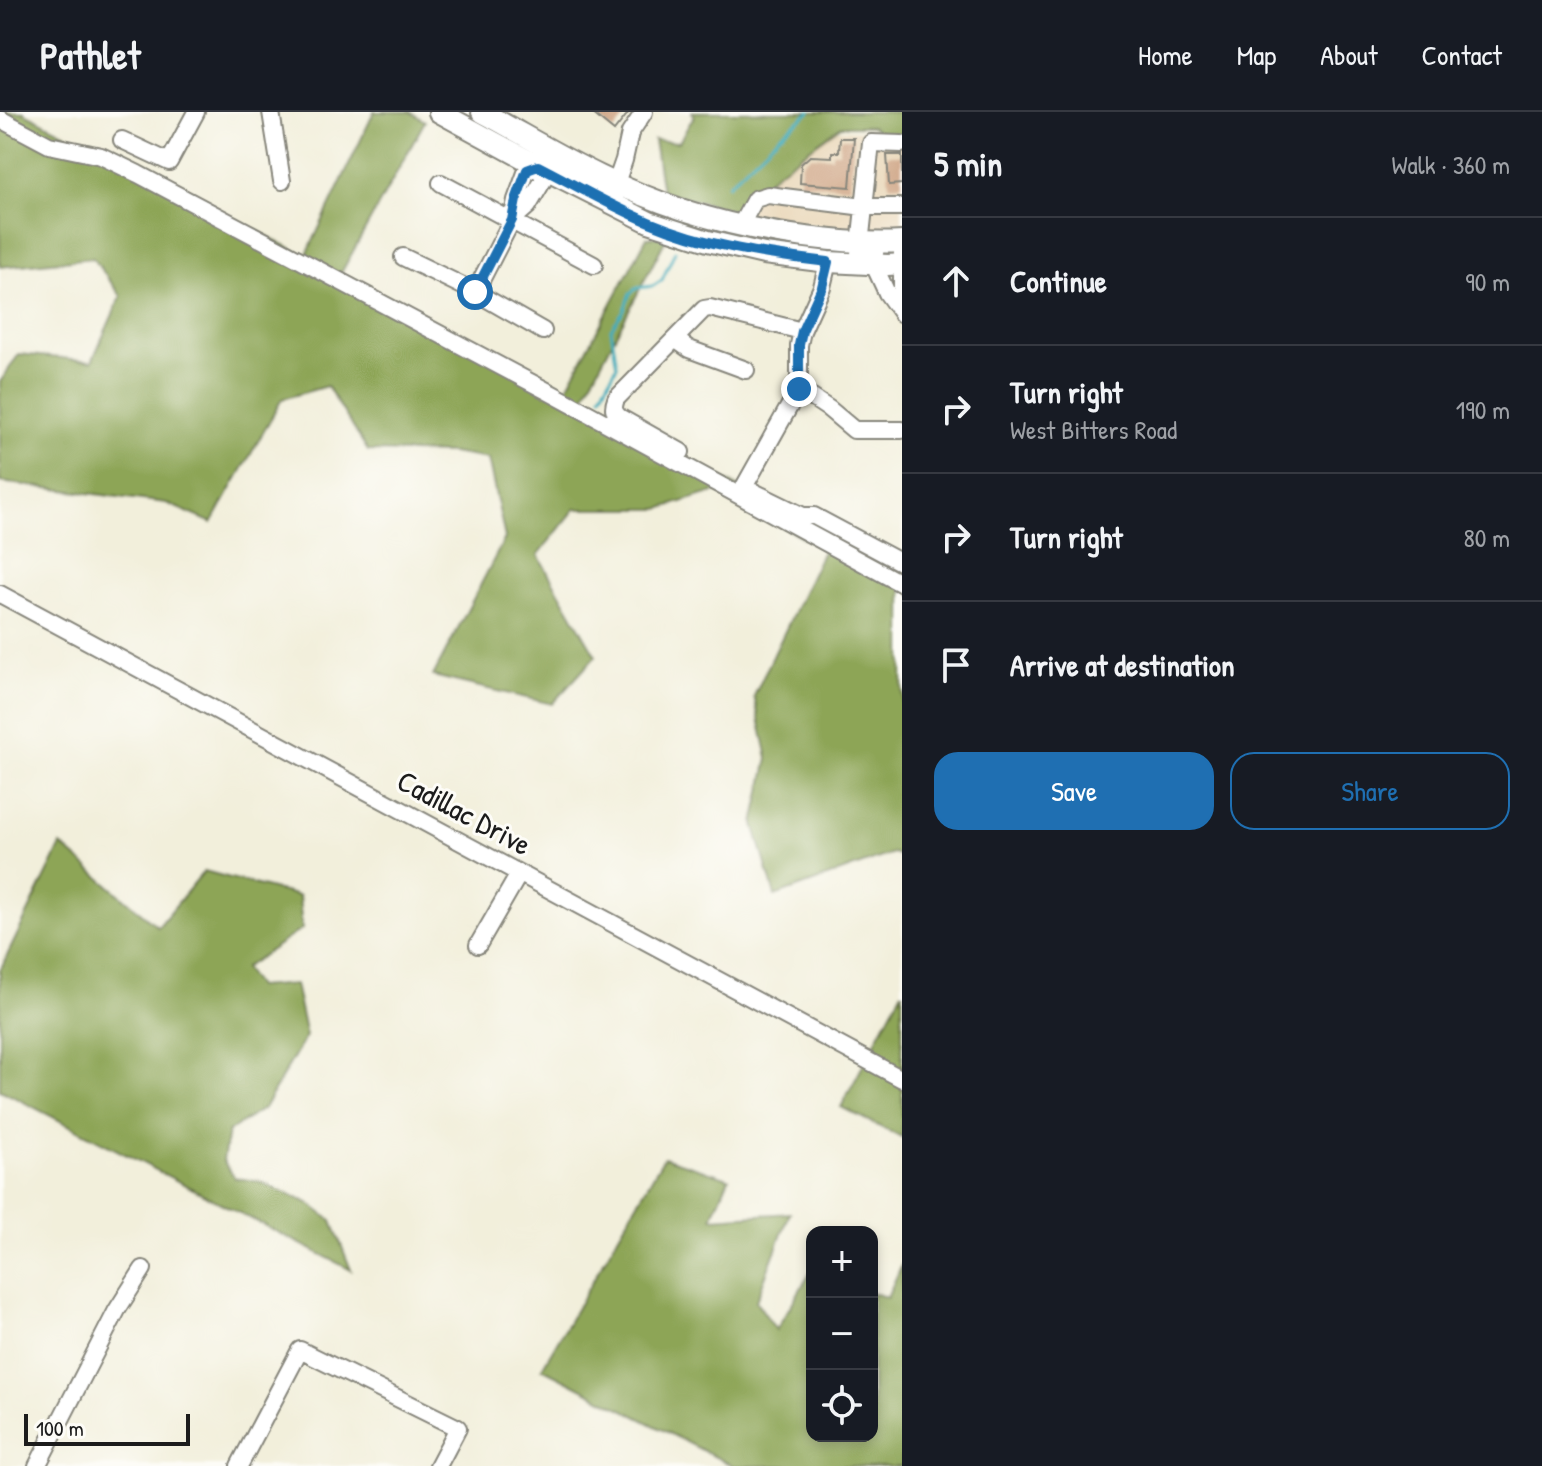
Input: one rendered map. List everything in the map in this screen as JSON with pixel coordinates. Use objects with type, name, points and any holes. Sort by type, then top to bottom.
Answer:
[{"type":"main road","points":[[439,112],[543,157],[714,220],[768,232],[830,240],[902,242]]},
{"type":"main road","points":[[482,112],[543,157],[649,222],[708,241],[764,254],[828,262],[902,264]]},
{"type":"street","points":[[122,140],[169,162],[196,112]]},
{"type":"street","points":[[271,112],[282,181]]},
{"type":"street","points":[[616,183],[630,133],[644,112]]},
{"type":"street","points":[[0,119],[49,145],[101,156],[138,174],[902,584]]},
{"type":"street","points":[[898,291],[866,264],[868,242],[864,207],[871,143],[902,144]]},
{"type":"street","points":[[475,292],[512,220],[527,170],[543,157]]},
{"type":"street","points":[[441,183],[594,265]]},
{"type":"street","points":[[740,226],[755,199],[768,195],[864,207],[902,207]]},
{"type":"street","points":[[902,242],[898,291],[902,314]]},
{"type":"street","points":[[403,257],[475,292],[543,331]]},
{"type":"street","points":[[744,487],[799,389],[802,331],[822,287],[828,262]]},
{"type":"street","points":[[802,331],[704,309],[616,399],[614,412],[744,487],[803,516],[814,516],[902,563]]},
{"type":"street","points":[[675,339],[689,349],[746,370]]},
{"type":"street","points":[[799,389],[854,430],[902,430]]},
{"type":"street","name":"Cadillac Drive","points":[[0,594],[902,1079]]},
{"type":"street","points":[[478,945],[519,874]]},
{"type":"street","points":[[37,1466],[117,1310],[143,1269]]},
{"type":"street","points":[[239,1466],[300,1350],[458,1428],[438,1466]]},
{"type":"shaded area","points":[[815,129],[902,133],[902,227],[877,230],[846,228],[754,217],[735,211]]},
{"type":"green space","points":[[0,112],[23,112],[306,256],[374,112],[410,112],[425,121],[340,275],[565,391],[647,237],[667,237],[581,402],[902,576],[902,856],[893,853],[775,896],[754,824],[768,758],[754,696],[824,549],[717,491],[659,509],[575,509],[538,555],[596,656],[552,704],[433,676],[505,538],[488,459],[451,453],[368,451],[327,386],[282,399],[212,523],[166,503],[0,482],[0,382],[19,354],[92,361],[121,296],[93,258],[0,267]]},
{"type":"green space","points":[[692,112],[902,112],[902,137],[885,136],[872,126],[841,126],[776,173],[735,211],[662,192],[654,140],[679,142],[694,116]]},
{"type":"green space","points":[[61,845],[158,927],[204,871],[299,896],[302,929],[244,968],[257,987],[295,984],[306,1036],[264,1108],[228,1132],[223,1160],[235,1178],[258,1181],[309,1203],[332,1221],[351,1270],[0,1090],[0,970]]},
{"type":"green space","points":[[902,991],[902,1138],[841,1107]]},
{"type":"green space","points":[[664,1157],[729,1178],[712,1218],[790,1213],[756,1301],[776,1330],[806,1280],[806,1442],[878,1442],[878,1294],[887,1298],[902,1264],[902,1466],[733,1466],[542,1368]]},
{"type":"building","points":[[591,112],[629,112],[614,131]]},
{"type":"building","points":[[840,138],[854,138],[850,187],[800,183],[801,164],[810,156],[832,157],[832,152],[839,152]]},
{"type":"building","points":[[887,155],[902,155],[902,184],[889,185]]},
{"type":"waterway","points":[[728,185],[781,134],[810,112]]},
{"type":"waterway","points":[[601,395],[617,366],[611,329],[624,310],[630,293],[662,280],[675,251]]},
{"type":"route","points":[[475,292],[512,220],[527,170],[538,166],[649,222],[708,241],[764,254],[828,262],[822,287],[802,331],[799,389]]}]
